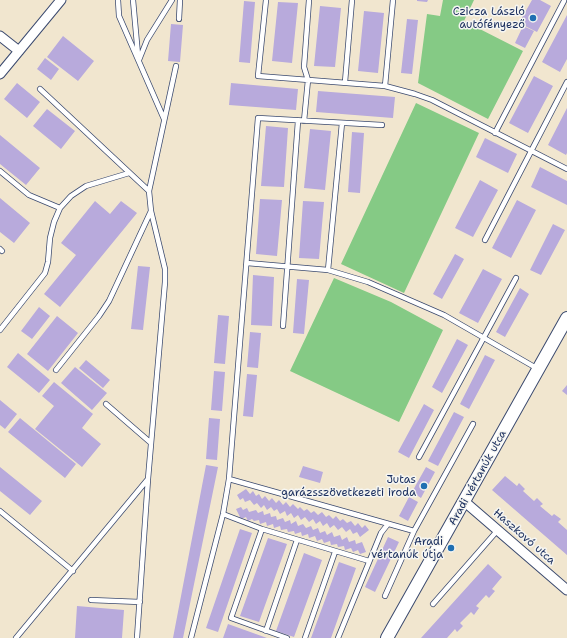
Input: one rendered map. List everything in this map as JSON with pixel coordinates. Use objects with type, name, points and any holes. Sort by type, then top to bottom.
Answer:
[{"type":"street","points":[[0,74],[61,0]]},
{"type":"street","points":[[0,36],[19,51]]},
{"type":"street","name":"Aradi vértanúk utca","points":[[387,638],[567,318]]},
{"type":"street","name":"Haszkovó utca","points":[[464,502],[567,590]]},
{"type":"lane","points":[[118,0],[119,16],[165,119]]},
{"type":"lane","points":[[133,0],[139,60]]},
{"type":"lane","points":[[139,60],[147,40],[172,0]]},
{"type":"lane","points":[[179,19],[180,0]]},
{"type":"lane","points":[[266,0],[258,76],[385,86],[415,94],[432,100],[567,169]]},
{"type":"lane","points":[[304,121],[308,80],[304,67],[309,0]]},
{"type":"lane","points":[[345,82],[352,0]]},
{"type":"lane","points":[[385,86],[393,0]]},
{"type":"lane","points":[[495,133],[564,1]]},
{"type":"lane","points":[[137,638],[148,479],[165,282],[165,269],[151,210],[149,192],[176,66]]},
{"type":"lane","points":[[485,240],[567,82]]},
{"type":"lane","points":[[40,89],[149,192]]},
{"type":"lane","points":[[190,638],[223,514],[229,479],[258,118],[382,125]]},
{"type":"lane","points":[[283,326],[298,121]]},
{"type":"lane","points":[[328,270],[342,123]]},
{"type":"lane","points":[[0,171],[29,195],[60,208]]},
{"type":"lane","points":[[0,330],[45,273],[48,262],[50,238],[54,222],[60,208],[71,196],[86,186],[129,172]]},
{"type":"lane","points":[[56,370],[110,300],[151,210]]},
{"type":"lane","points":[[247,263],[328,270],[368,282],[444,315],[538,370]]},
{"type":"lane","points":[[419,457],[516,278]]},
{"type":"lane","points":[[106,404],[151,443]]},
{"type":"lane","points":[[385,596],[414,531],[473,424]]},
{"type":"lane","points":[[16,638],[148,479]]},
{"type":"lane","points":[[229,479],[414,531]]},
{"type":"lane","points":[[0,511],[73,571]]},
{"type":"lane","points":[[223,514],[262,530],[369,561]]},
{"type":"lane","points":[[338,638],[381,533],[388,524]]},
{"type":"lane","points":[[262,530],[231,618],[287,638]]},
{"type":"lane","points":[[433,604],[497,530]]},
{"type":"lane","points":[[266,631],[297,540]]},
{"type":"lane","points":[[305,638],[335,552]]},
{"type":"lane","points":[[91,600],[140,602]]},
{"type":"green space","points":[[443,0],[474,0],[464,21],[523,51],[488,119],[418,83],[427,14],[440,16]]},
{"type":"green space","points":[[416,103],[479,133],[404,293],[341,264]]},
{"type":"green space","points":[[334,278],[391,302],[443,330],[399,422],[290,371]]},
{"type":"building","points":[[417,0],[428,0],[427,2]]},
{"type":"building","name":"Czicza László autófényező","points":[[532,0],[540,0],[551,6],[537,32],[519,23]]},
{"type":"building","points":[[244,1],[255,2],[250,63],[239,62]]},
{"type":"building","points":[[278,2],[298,3],[292,63],[272,61]]},
{"type":"building","points":[[320,6],[341,8],[335,67],[314,66]]},
{"type":"building","points":[[364,11],[384,13],[378,73],[358,71]]},
{"type":"building","points":[[567,15],[567,59],[560,72],[542,62]]},
{"type":"building","points":[[407,19],[418,20],[412,74],[401,73]]},
{"type":"building","points":[[171,24],[183,25],[180,62],[168,61]]},
{"type":"building","points":[[523,26],[534,31],[525,48],[515,43]]},
{"type":"building","points":[[63,36],[94,61],[78,81],[47,57]]},
{"type":"building","points":[[45,58],[59,69],[51,80],[37,69]]},
{"type":"building","points":[[534,76],[553,86],[528,133],[509,123]]},
{"type":"building","points":[[17,83],[40,102],[27,118],[4,99]]},
{"type":"building","points":[[231,83],[298,89],[296,110],[229,105]]},
{"type":"building","points":[[318,91],[395,97],[393,118],[316,112]]},
{"type":"building","points":[[567,108],[567,153],[566,155],[548,145]]},
{"type":"building","points":[[47,109],[75,131],[61,149],[33,126]]},
{"type":"building","points":[[266,126],[288,128],[284,187],[261,186]]},
{"type":"building","points":[[310,129],[331,131],[325,190],[304,188]]},
{"type":"building","points":[[352,132],[364,133],[360,193],[348,192]]},
{"type":"building","points":[[0,135],[40,168],[26,185],[0,164]]},
{"type":"building","points":[[485,138],[517,154],[508,173],[476,157]]},
{"type":"building","points":[[540,167],[567,181],[567,205],[531,187]]},
{"type":"building","points":[[480,180],[498,190],[473,237],[455,228]]},
{"type":"building","points":[[0,198],[30,223],[14,243],[0,232]]},
{"type":"building","points":[[260,199],[282,200],[277,256],[256,254]]},
{"type":"building","points":[[517,200],[536,210],[511,258],[492,248]]},
{"type":"building","points":[[95,201],[110,214],[121,201],[137,213],[60,307],[44,294],[76,255],[61,243]]},
{"type":"building","points":[[303,201],[324,202],[319,259],[299,258]]},
{"type":"building","points":[[553,224],[565,230],[541,275],[530,270]]},
{"type":"building","points":[[455,254],[464,259],[442,299],[433,294]]},
{"type":"building","points":[[138,266],[150,267],[143,330],[131,329]]},
{"type":"building","points":[[483,269],[502,279],[478,323],[459,313]]},
{"type":"building","points":[[253,275],[274,277],[272,326],[251,325]]},
{"type":"building","points":[[297,279],[309,280],[304,334],[293,333]]},
{"type":"building","points":[[520,288],[529,294],[505,337],[496,332]]},
{"type":"building","points":[[39,307],[50,316],[32,339],[21,331]]},
{"type":"building","points":[[218,315],[229,316],[225,364],[214,363]]},
{"type":"building","points":[[57,316],[78,333],[48,371],[27,354]]},
{"type":"building","points":[[250,332],[261,333],[258,368],[247,367]]},
{"type":"building","points":[[457,339],[468,345],[442,393],[432,387]]},
{"type":"building","points":[[18,353],[50,380],[39,393],[7,367]]},
{"type":"building","points":[[485,355],[495,360],[469,409],[460,404]]},
{"type":"building","points":[[86,360],[110,380],[103,388],[79,368]]},
{"type":"building","points":[[75,367],[107,393],[92,410],[61,383]]},
{"type":"building","points":[[214,371],[225,372],[222,411],[211,410]]},
{"type":"building","points":[[247,374],[257,375],[253,417],[243,416]]},
{"type":"building","points":[[54,382],[93,414],[82,428],[101,444],[82,467],[35,429],[54,406],[42,396]]},
{"type":"building","points":[[567,385],[567,395],[562,391]]},
{"type":"building","points":[[0,400],[17,414],[5,429],[0,425]]},
{"type":"building","points":[[424,404],[434,410],[409,458],[398,452]]},
{"type":"building","points":[[454,412],[464,417],[438,466],[428,461]]},
{"type":"building","points":[[20,418],[76,464],[65,478],[8,432]]},
{"type":"building","points":[[209,418],[220,419],[217,460],[206,459]]},
{"type":"building","points":[[206,465],[218,467],[183,638],[173,638]]},
{"type":"building","points":[[303,466],[323,472],[320,483],[299,477]]},
{"type":"building","points":[[0,467],[42,501],[30,515],[0,491]]},
{"type":"building","points":[[426,467],[435,472],[421,498],[412,492]]},
{"type":"building","points":[[505,476],[517,486],[519,483],[525,489],[523,491],[534,501],[537,498],[543,504],[540,506],[552,516],[554,514],[561,519],[558,522],[567,530],[567,555],[492,490]]},
{"type":"building","points":[[246,489],[250,494],[253,491],[256,496],[259,494],[262,499],[265,496],[269,501],[272,498],[276,503],[279,500],[283,505],[286,502],[290,507],[293,504],[298,509],[300,507],[304,511],[307,509],[311,513],[314,511],[318,515],[322,512],[326,517],[329,515],[333,519],[336,516],[340,521],[343,519],[347,523],[351,521],[355,526],[358,523],[362,528],[365,525],[369,530],[360,537],[357,532],[353,534],[350,529],[346,532],[342,527],[338,530],[334,525],[330,528],[327,523],[323,526],[320,521],[316,524],[313,519],[309,522],[305,517],[301,520],[298,515],[294,518],[291,513],[287,516],[285,511],[280,514],[277,509],[274,511],[271,507],[267,510],[264,505],[261,508],[257,503],[254,505],[250,500],[245,502],[243,498],[240,500],[237,495]]},
{"type":"building","points":[[409,497],[418,502],[408,521],[399,516]]},
{"type":"building","points":[[241,507],[243,510],[247,508],[249,512],[256,510],[258,513],[263,511],[264,515],[270,513],[271,517],[276,516],[277,520],[283,518],[285,522],[290,520],[291,524],[296,521],[298,526],[303,524],[306,528],[311,526],[313,530],[318,528],[320,533],[325,531],[327,535],[332,532],[334,537],[340,535],[342,540],[347,537],[349,542],[355,540],[356,544],[362,542],[366,552],[360,554],[358,550],[353,552],[351,548],[345,550],[344,546],[338,547],[337,544],[331,545],[330,541],[324,543],[322,539],[317,541],[315,536],[309,538],[308,534],[302,536],[301,532],[295,534],[294,531],[288,532],[287,529],[281,530],[280,526],[274,528],[273,524],[267,526],[266,522],[260,524],[259,520],[254,521],[252,519],[248,521],[246,517],[241,519],[236,509]]},
{"type":"building","points":[[240,529],[252,533],[218,632],[206,628]]},
{"type":"building","points":[[388,537],[399,542],[375,592],[365,587]]},
{"type":"building","points":[[268,538],[287,544],[259,622],[240,616]]},
{"type":"building","points":[[304,553],[322,560],[294,637],[276,631]]},
{"type":"building","points":[[339,562],[356,568],[331,638],[311,638]]},
{"type":"building","points":[[488,564],[502,577],[492,589],[495,591],[489,598],[486,595],[476,606],[479,608],[474,615],[471,612],[460,623],[463,626],[457,632],[455,629],[447,638],[421,638]]},
{"type":"building","points":[[77,606],[124,610],[122,638],[75,638]]},
{"type":"building","points":[[228,624],[267,638],[223,638]]},
{"type":"place","name":"Czicza László autófényező","points":[[533,18]]},
{"type":"place","name":"Jutas garázsszövetkezeti iroda","points":[[424,486]]},
{"type":"place","name":"Aradi vértanúk útja","points":[[451,548]]}]
